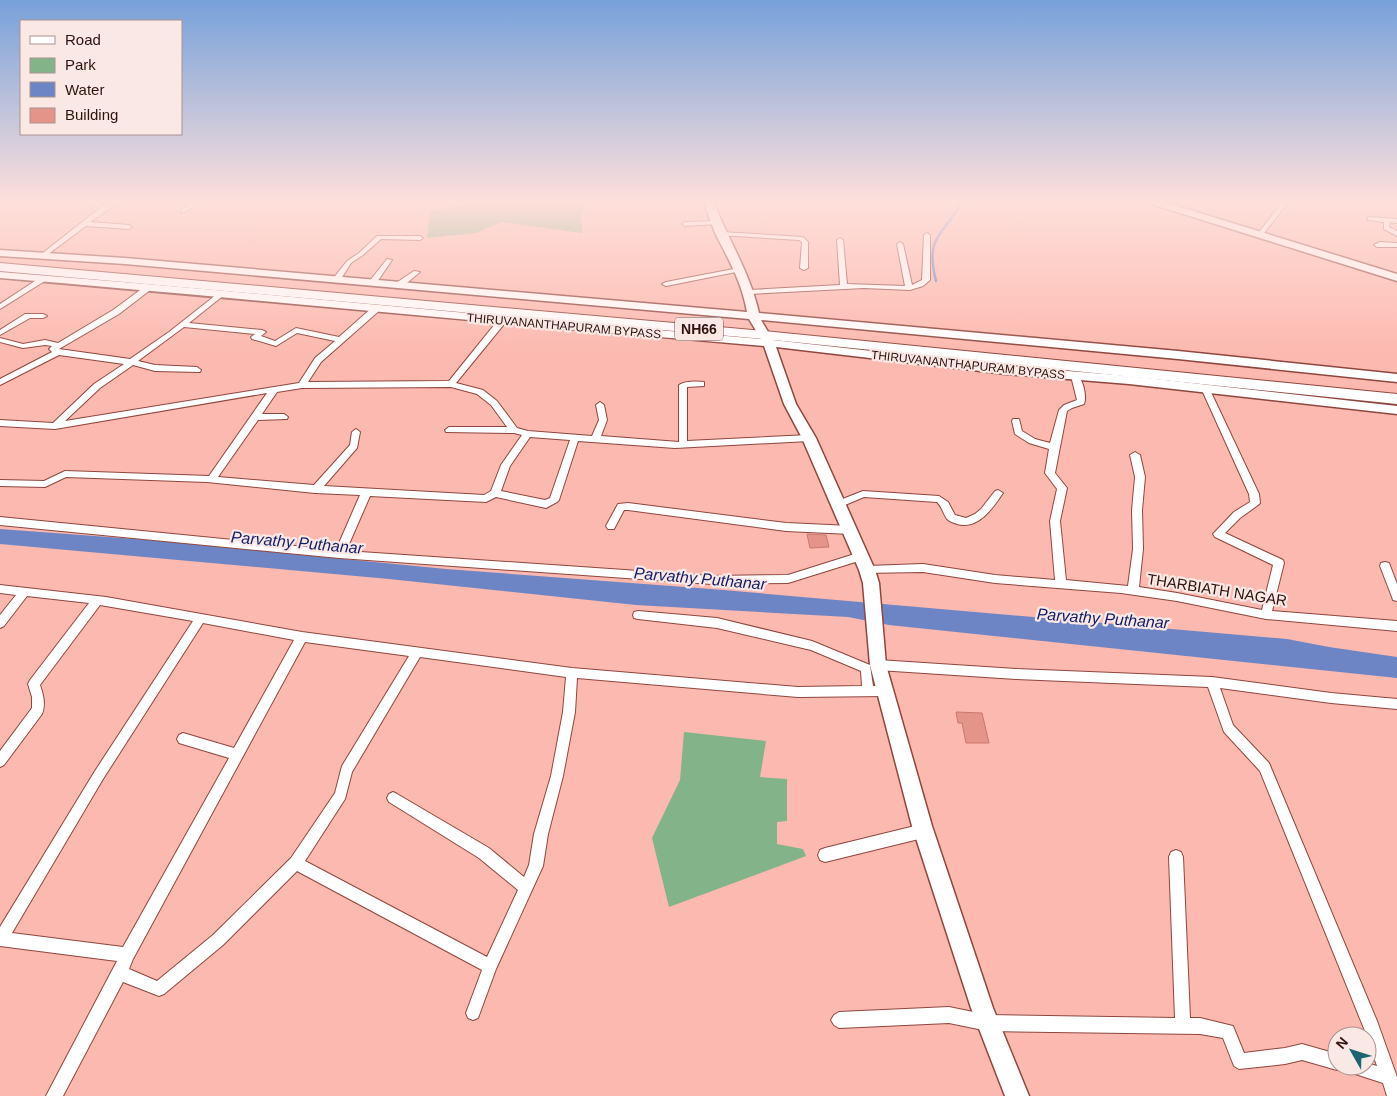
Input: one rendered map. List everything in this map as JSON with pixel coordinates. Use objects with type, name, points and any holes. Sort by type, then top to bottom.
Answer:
[{"type":"highway","name":"THIRUVANANTHAPURAM BYPASS","points":[[0,257],[762,330],[1397,387]]},
{"type":"highway","name":"THIRUVANANTHAPURAM BYPASS","points":[[0,267],[762,330],[1397,399]]},
{"type":"main road","points":[[1312,252],[1397,278]]},
{"type":"street","points":[[41,257],[47,252]]},
{"type":"street","points":[[336,280],[349,262],[363,252]]},
{"type":"street","points":[[731,252],[749,292],[790,404],[809,438],[851,530],[869,577],[878,665],[877,692]]},
{"type":"street","points":[[804,268],[805,252]]},
{"type":"street","points":[[841,252],[844,287]]},
{"type":"street","points":[[902,252],[909,288]]},
{"type":"street","points":[[749,292],[793,292],[844,287],[909,288],[923,284],[926,280],[927,252]]},
{"type":"street","name":"THIRUVANANTHAPURAM BYPASS","points":[[0,254],[135,262],[400,285],[762,330],[866,355],[1205,388],[1397,410]]},
{"type":"street","points":[[372,282],[389,260]]},
{"type":"street","points":[[666,284],[740,270]]},
{"type":"street","points":[[400,285],[416,272]]},
{"type":"street","name":"THIRUVANANTHAPURAM BYPASS","points":[[0,275],[221,293],[502,321],[762,330],[1178,355],[1397,378]]},
{"type":"street","points":[[0,307],[44,279]]},
{"type":"street","points":[[0,382],[58,349],[116,312],[150,287]]},
{"type":"street","points":[[55,426],[80,400],[183,325],[221,293]]},
{"type":"street","points":[[302,385],[318,360],[377,308]]},
{"type":"street","points":[[0,333],[28,316],[43,316]]},
{"type":"street","points":[[451,384],[502,321]]},
{"type":"street","points":[[183,325],[262,332],[255,337],[276,344],[296,330],[341,340]]},
{"type":"street","points":[[0,340],[23,346],[49,341],[58,349],[155,368],[197,370]]},
{"type":"street","points":[[1061,584],[1055,521],[1062,488],[1050,473],[1050,466],[1060,415],[1068,405],[1081,402],[1082,398],[1075,376]]},
{"type":"street","points":[[0,423],[55,426],[302,385],[451,384],[480,392],[494,403],[514,430]]},
{"type":"street","points":[[683,445],[683,385],[701,384]]},
{"type":"street","points":[[1205,388],[1254,494],[1255,503],[1237,515],[1218,534],[1279,563],[1266,615]]},
{"type":"street","points":[[212,479],[274,390]]},
{"type":"street","points":[[595,440],[603,420],[600,405]]},
{"type":"street","points":[[256,417],[284,417]]},
{"type":"street","points":[[1016,421],[1018,432],[1032,441],[1055,448]]},
{"type":"street","points":[[449,430],[514,430],[528,434],[595,440],[683,445],[809,438]]},
{"type":"street","points":[[314,490],[354,446],[356,432]]},
{"type":"street","points":[[0,483],[45,484],[65,474],[212,479],[314,490],[486,500],[495,493],[506,465],[528,434]]},
{"type":"street","points":[[495,493],[546,504],[554,500],[575,438]]},
{"type":"street","points":[[1133,591],[1138,549],[1137,510],[1140,476],[1135,455]]},
{"type":"street","points":[[339,554],[366,493]]},
{"type":"street","points":[[838,504],[863,494],[939,499],[945,504],[952,517],[963,521],[981,516],[998,493]]},
{"type":"street","points":[[611,526],[621,507],[635,506],[803,529],[851,530]]},
{"type":"street","points":[[0,521],[339,554],[712,580],[788,579],[861,556]]},
{"type":"street","points":[[1385,566],[1397,597]]},
{"type":"street","name":"THARBIATH NAGAR","points":[[869,577],[923,568],[995,579],[1133,591],[1177,597],[1266,615],[1397,626]]},
{"type":"street","points":[[0,589],[97,601],[302,637],[572,673],[798,692],[877,692]]},
{"type":"street","points":[[0,622],[24,593]]},
{"type":"street","points":[[0,761],[38,710],[38,697],[34,684],[97,601]]},
{"type":"street","points":[[638,614],[717,623],[812,646],[866,668],[877,692],[988,1023],[1017,1096]]},
{"type":"street","points":[[127,955],[1,939],[99,775],[200,619]]},
{"type":"street","points":[[54,1096],[120,973],[127,955],[302,637]]},
{"type":"street","points":[[120,973],[159,989],[218,940],[296,863],[341,795],[346,770],[417,652]]},
{"type":"street","points":[[878,665],[1016,674],[1212,682],[1331,698],[1397,704]]},
{"type":"street","points":[[474,1012],[490,967],[536,866],[541,834],[557,776],[569,712],[572,673]]},
{"type":"street","points":[[1212,682],[1228,728],[1266,767],[1370,1021],[1395,1096]]},
{"type":"street","points":[[183,740],[237,755]]},
{"type":"street","points":[[393,798],[484,853],[526,888]]},
{"type":"street","points":[[826,855],[923,831]]},
{"type":"street","points":[[1176,857],[1183,1026]]},
{"type":"street","points":[[296,863],[490,967]]},
{"type":"street","points":[[839,1020],[949,1015],[988,1023],[1200,1026],[1228,1031],[1239,1061],[1285,1056],[1302,1052],[1327,1059]]},
{"type":"street","points":[[1377,1074],[1389,1077]]},
{"type":"green space","points":[[684,732],[766,741],[760,777],[787,779],[787,821],[777,822],[777,844],[803,849],[806,856],[669,907],[652,838],[680,780]]},
{"type":"water","points":[[0,529],[149,540],[446,569],[711,589],[1287,639],[1397,657],[1397,678],[889,625],[848,617],[636,605],[389,579],[0,544]]},
{"type":"building","points":[[807,534],[826,535],[829,547],[810,548]]},
{"type":"building","points":[[956,712],[982,713],[989,743],[966,743],[962,723],[958,723]]},
{"type":"waterway","points":[[933,252],[936,281]]},
{"type":"water label","name":"Parvathy Puthanar","points":[[297,542]]},
{"type":"water label","name":"Parvathy Puthanar","points":[[700,578]]},
{"type":"water label","name":"Parvathy Puthanar","points":[[1103,618]]}]
